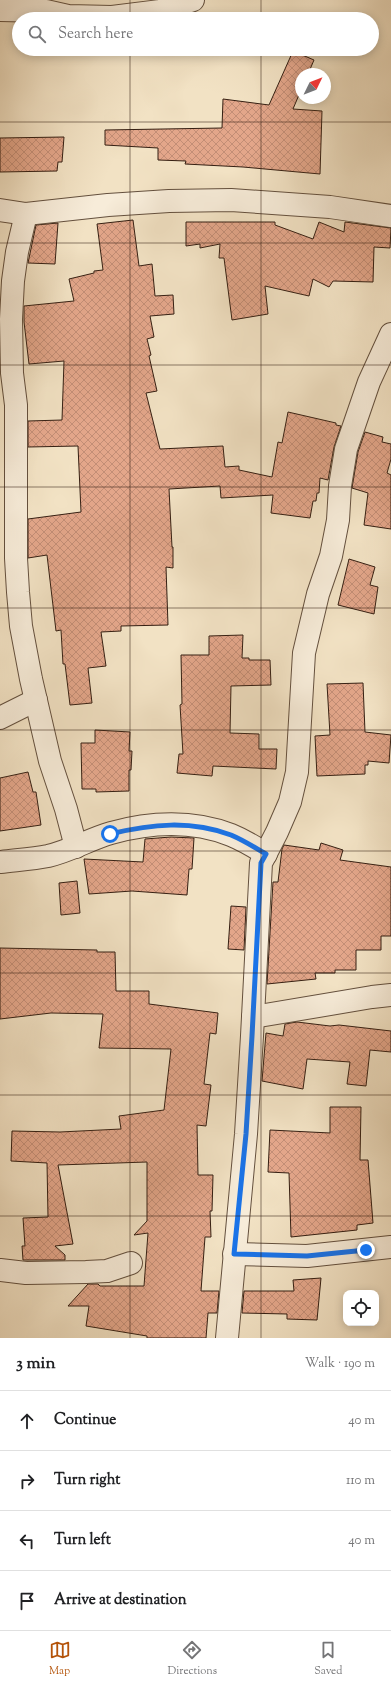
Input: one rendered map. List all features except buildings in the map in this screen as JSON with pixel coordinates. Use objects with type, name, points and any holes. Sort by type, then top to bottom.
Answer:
[{"type":"street","points":[[152,12],[160,11],[193,0]]},
{"type":"street","points":[[0,10],[50,12]]},
{"type":"street","points":[[0,210],[26,214],[108,205],[169,201],[231,200],[330,208],[391,216]]},
{"type":"street","points":[[26,214],[17,252],[13,281],[7,387],[16,406],[16,558],[18,592],[25,652],[50,761],[66,809],[76,847]]},
{"type":"street","points":[[227,1338],[246,1134],[261,863],[290,802],[297,772],[304,653],[318,594],[331,556],[338,520],[340,486],[346,449],[369,382],[391,334]]},
{"type":"street","points":[[0,718],[36,700]]},
{"type":"street","points":[[0,862],[49,856],[110,834],[137,827],[179,824],[210,828],[232,836],[266,854]]},
{"type":"street","points":[[253,1017],[372,996],[391,995]]},
{"type":"street","points":[[234,1254],[307,1256],[391,1248]]},
{"type":"street","points":[[0,1270],[26,1273],[86,1272],[107,1270],[131,1263]]},
{"type":"route","points":[[110,834],[137,827],[179,824],[210,828],[232,836],[266,854],[261,863],[246,1134],[234,1254],[307,1256],[366,1250]]}]
